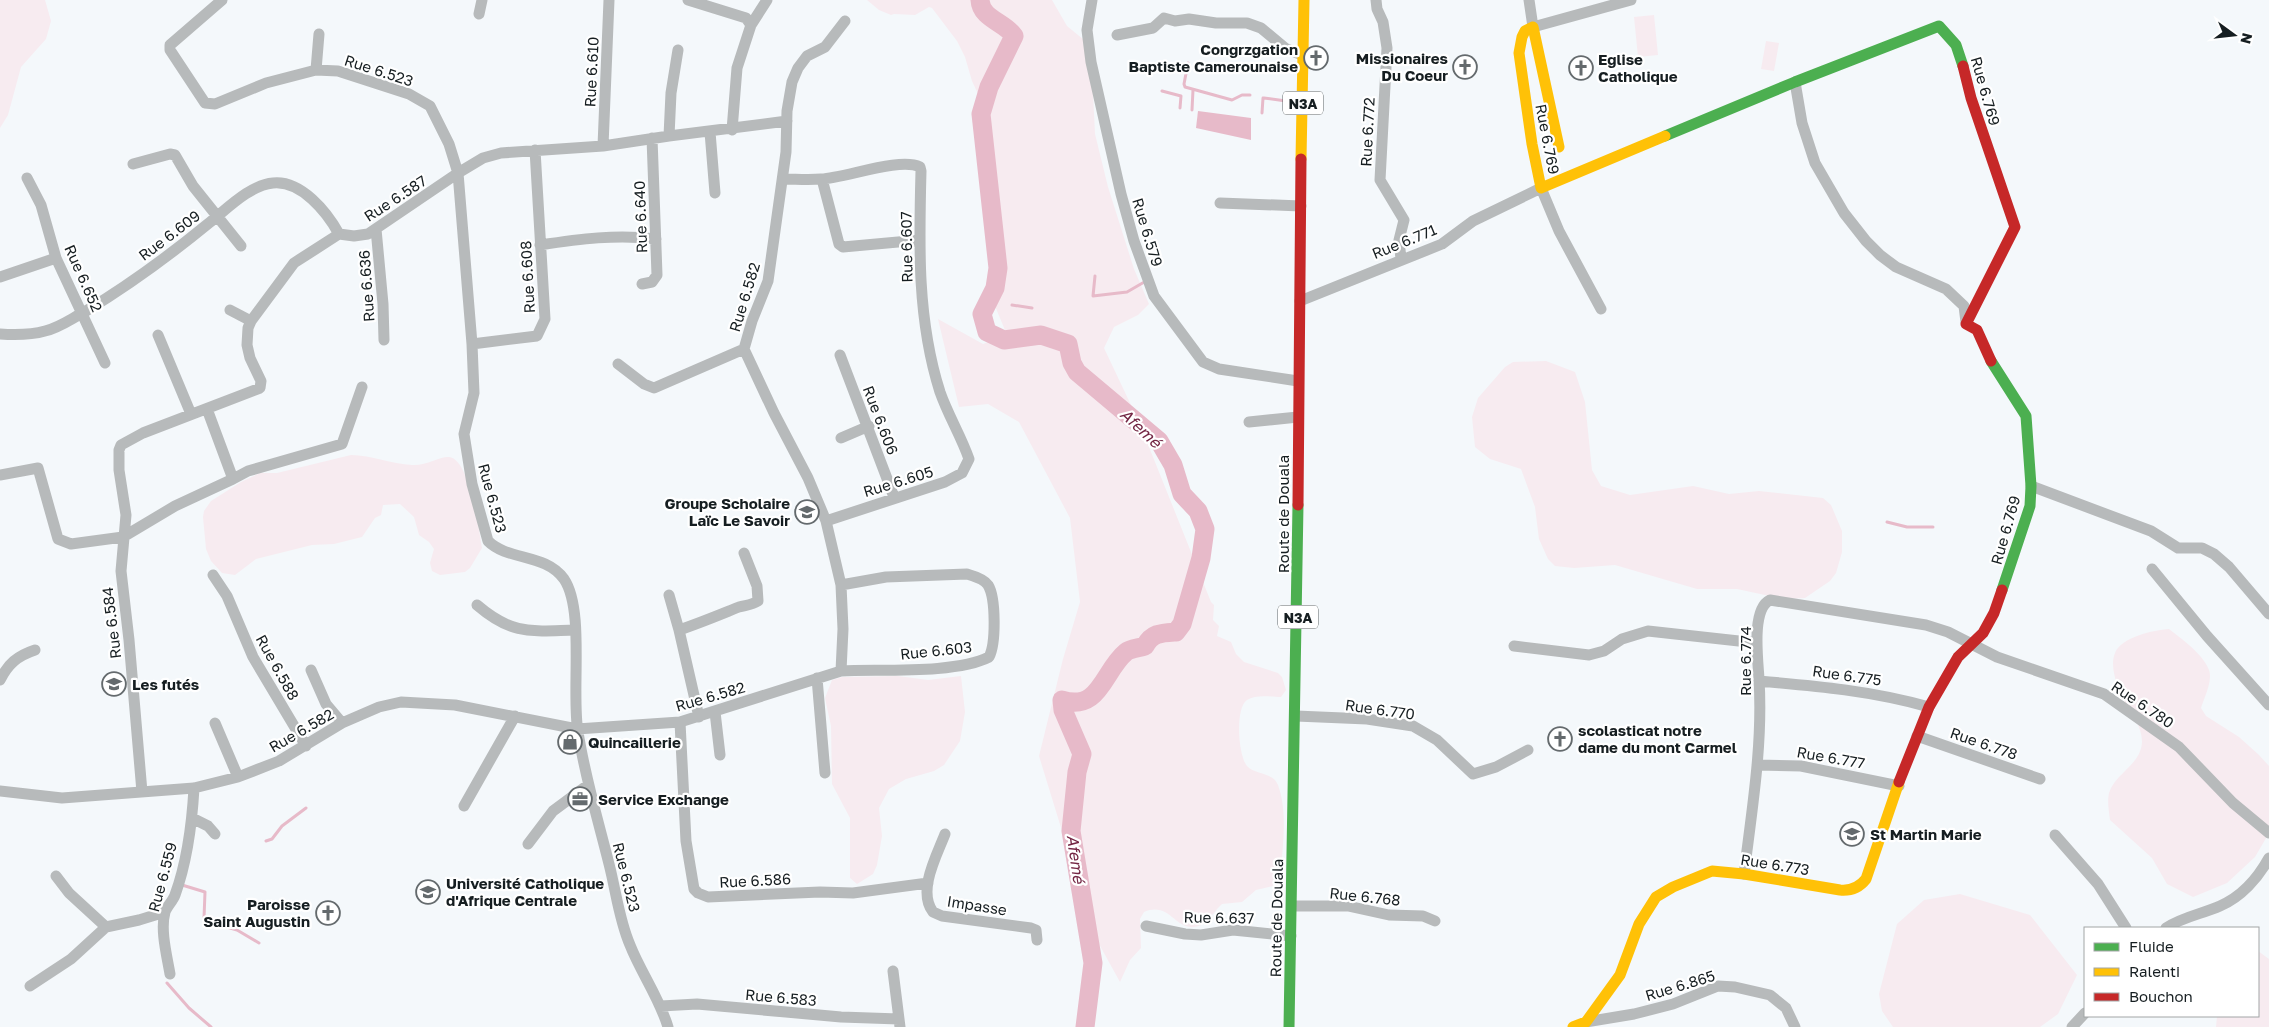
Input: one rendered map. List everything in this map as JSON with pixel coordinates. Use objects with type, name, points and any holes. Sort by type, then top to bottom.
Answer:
[{"type":"main road","name":"Route de Douala","points":[[1291,1026],[1304,0]]},
{"type":"main road","name":"Rue 6.769","points":[[1533,27],[1525,30],[1520,38],[1518,53],[1541,188],[1795,82],[1939,26],[1956,46],[1964,64],[1971,98],[2015,227],[1994,271],[1980,291],[1966,324],[1977,330],[1982,346],[2022,406],[2026,416],[2031,486],[2030,506],[2008,577],[1994,613],[1983,633],[1958,657],[1929,707]]},
{"type":"main road","points":[[1533,27],[1559,147]]},
{"type":"main road","name":"Rue 6.773","points":[[1586,1022],[1620,975],[1639,924],[1656,897],[1673,887],[1712,871],[1744,874],[1840,890],[1860,888],[1866,879],[1929,707]]},
{"type":"main road","points":[[1573,1027],[1586,1022]]},
{"type":"street","name":"Rue 6.523","points":[[222,0],[170,44],[170,50],[205,103],[215,104],[240,92],[275,80],[316,70],[338,71],[399,89],[430,106],[444,132],[458,172],[472,344],[474,393],[464,434],[472,484],[488,540],[494,547],[542,562],[564,579],[570,591],[575,630],[577,730],[588,785],[630,945],[662,1006],[668,1027]]},
{"type":"street","points":[[479,14],[482,0]]},
{"type":"street","name":"Rue 6.610","points":[[603,146],[609,0]]},
{"type":"street","points":[[688,0],[746,18],[751,25]]},
{"type":"street","points":[[732,130],[737,68],[751,25],[767,0]]},
{"type":"street","name":"Rue 6.579","points":[[1092,0],[1087,30],[1090,62],[1124,204],[1144,271],[1154,296],[1203,362],[1219,369],[1298,381]]},
{"type":"street","name":"Rue 6.772","points":[[1376,0],[1388,48],[1380,180],[1404,220],[1399,240],[1401,260]]},
{"type":"street","points":[[1528,0],[1533,27],[1631,0]]},
{"type":"street","points":[[1117,35],[1153,28],[1164,18],[1175,21],[1189,19],[1216,24],[1247,23],[1261,28],[1285,48],[1304,56]]},
{"type":"street","name":"Rue 6.582","points":[[0,791],[62,798],[194,788],[238,777],[279,761],[342,723],[379,707],[401,702],[455,705],[577,730],[680,722],[841,671],[843,629],[841,585],[826,520],[808,478],[774,413],[744,349],[752,321],[768,281],[783,179],[792,82],[798,68],[807,56],[825,48],[845,21]]},
{"type":"street","points":[[316,70],[319,34]]},
{"type":"street","points":[[669,136],[671,93],[678,50]]},
{"type":"street","points":[[1795,82],[1802,124],[1815,163],[1844,214],[1866,241],[1896,267],[1946,289],[1964,306],[1966,324]]},
{"type":"street","name":"Rue 6.587","points":[[339,234],[354,236],[368,234],[458,172],[483,158],[501,153],[603,146],[652,138],[732,130],[787,121]]},
{"type":"street","points":[[710,132],[715,193]]},
{"type":"street","name":"Rue 6.640","points":[[642,284],[652,282],[656,278],[652,138]]},
{"type":"street","name":"Rue 6.608","points":[[472,344],[537,336],[544,319],[535,150]]},
{"type":"street","points":[[133,164],[170,154],[175,155],[193,186],[241,246]]},
{"type":"street","name":"Rue 6.607","points":[[783,179],[822,179],[881,167],[906,165],[920,167],[922,171],[920,240],[924,327],[940,393],[963,440],[969,459]]},
{"type":"street","name":"Rue 6.652","points":[[27,178],[41,205],[56,258],[105,363]]},
{"type":"street","points":[[822,179],[839,244],[843,247],[920,240]]},
{"type":"street","name":"Rue 6.609","points":[[0,334],[18,335],[45,331],[65,324],[136,279],[249,192],[271,183],[280,183],[306,195],[322,209],[339,234]]},
{"type":"street","points":[[1541,188],[1559,232],[1602,309]]},
{"type":"street","name":"Rue 6.771","points":[[1300,301],[1442,244],[1473,221],[1541,188]]},
{"type":"street","points":[[1220,203],[1301,206]]},
{"type":"street","name":"Rue 6.636","points":[[376,229],[383,304],[384,340]]},
{"type":"street","points":[[158,335],[191,414],[252,392],[262,385],[248,345],[248,328],[251,321],[294,263],[339,234]]},
{"type":"street","points":[[540,245],[588,238],[625,237],[656,239]]},
{"type":"street","points":[[0,277],[56,258]]},
{"type":"street","points":[[230,310],[251,321]]},
{"type":"street","points":[[618,364],[644,384],[654,388],[744,349]]},
{"type":"street","name":"Rue 6.606","points":[[840,355],[869,426],[894,497]]},
{"type":"street","points":[[0,475],[37,467],[58,539],[62,542],[71,544],[123,537],[175,506],[248,471],[342,444],[362,387]]},
{"type":"street","points":[[207,409],[233,479]]},
{"type":"street","name":"Rue 6.584","points":[[142,792],[121,571],[126,515],[118,470],[118,450],[121,445],[136,437],[191,414]]},
{"type":"street","points":[[1249,422],[1298,417]]},
{"type":"street","points":[[842,438],[869,426]]},
{"type":"street","name":"Rue 6.605","points":[[826,520],[894,497],[934,487],[954,479],[962,473],[969,459]]},
{"type":"street","points":[[2031,486],[2151,531],[2178,548],[2202,548],[2214,554],[2229,567],[2269,614]]},
{"type":"street","points":[[679,630],[758,601],[757,586],[744,553]]},
{"type":"street","points":[[2152,568],[2207,636],[2269,705]]},
{"type":"street","name":"Rue 6.603","points":[[841,585],[886,577],[967,574],[978,577],[988,584],[992,598],[994,641],[993,649],[989,656],[980,661],[939,668],[841,671]]},
{"type":"street","name":"Rue 6.588","points":[[213,575],[227,596],[253,657],[306,746]]},
{"type":"street","points":[[669,595],[679,630],[698,717]]},
{"type":"street","name":"Rue 6.774","points":[[1744,874],[1761,725],[1757,643],[1760,609],[1764,603],[1770,600],[1926,625],[1948,632],[1972,644]]},
{"type":"street","points":[[478,605],[494,619],[526,631],[575,630]]},
{"type":"street","points":[[1514,646],[1589,655],[1604,651],[1622,639],[1648,631],[1757,643]]},
{"type":"street","name":"Rue 6.780","points":[[1972,644],[1998,657],[2104,694],[2179,746],[2233,803],[2269,833]]},
{"type":"street","points":[[0,680],[10,664],[24,653],[35,650]]},
{"type":"street","points":[[311,670],[326,704],[342,723]]},
{"type":"street","points":[[817,678],[825,773]]},
{"type":"street","name":"Rue 6.775","points":[[1759,681],[1853,690],[1891,696],[1929,707]]},
{"type":"street","points":[[714,712],[720,755]]},
{"type":"street","points":[[464,806],[515,716]]},
{"type":"street","name":"Rue 6.770","points":[[1296,716],[1367,719],[1413,726],[1437,740],[1473,774],[1496,768],[1528,750]]},
{"type":"street","name":"Rue 6.586","points":[[680,722],[686,841],[694,889],[698,893],[708,897],[820,892],[853,893],[928,883]]},
{"type":"street","points":[[215,723],[234,763],[238,777]]},
{"type":"street","name":"Rue 6.778","points":[[1917,736],[2040,779]]},
{"type":"street","name":"Rue 6.777","points":[[1757,765],[1801,766],[1899,786]]},
{"type":"street","points":[[528,844],[553,811],[588,785]]},
{"type":"street","name":"Rue 6.559","points":[[170,974],[165,933],[165,912],[176,889],[192,818],[194,788]]},
{"type":"street","points":[[192,818],[208,826],[215,834]]},
{"type":"street","points":[[928,883],[945,834]]},
{"type":"street","points":[[2055,834],[2098,884],[2125,927]]},
{"type":"street","points":[[2168,927],[2222,905],[2246,889],[2268,864]]},
{"type":"street","points":[[56,876],[69,893],[106,927]]},
{"type":"street","name":"Impasse","points":[[928,883],[928,900],[933,912],[942,916],[1031,928],[1036,930],[1037,940]]},
{"type":"street","name":"Rue 6.768","points":[[1292,906],[1348,906],[1389,914],[1423,916],[1435,921]]},
{"type":"street","points":[[30,986],[71,959],[106,927],[165,912]]},
{"type":"street","name":"Rue 6.637","points":[[1146,926],[1185,934],[1201,935],[1233,930],[1291,936]]},
{"type":"street","points":[[893,971],[900,1023]]},
{"type":"street","name":"Rue 6.865","points":[[1586,1022],[1634,1014],[1673,1004],[1718,986],[1735,987],[1770,995],[1786,1008],[1795,1027]]},
{"type":"street","name":"Rue 6.583","points":[[662,1006],[697,1004],[900,1023]]},
{"type":"street","points":[[2072,1027],[2084,1014]]},
{"type":"shaded area","points":[[0,0],[45,0],[51,21],[46,39],[21,67],[8,115],[0,128]]},
{"type":"shaded area","points":[[867,0],[1052,0],[1067,26],[1095,49],[1093,93],[1095,134],[1108,187],[1134,269],[1149,304],[1138,315],[1114,327],[1104,348],[1139,422],[1211,602],[1214,605],[1213,620],[1219,626],[1217,636],[1231,642],[1236,654],[1244,662],[1278,673],[1282,677],[1286,690],[1281,697],[1259,696],[1247,700],[1243,705],[1239,721],[1240,742],[1247,766],[1272,778],[1278,785],[1284,821],[1281,881],[1277,885],[1256,890],[1242,902],[1222,904],[1206,922],[1194,927],[1180,923],[1162,911],[1144,912],[1140,919],[1141,948],[1130,960],[1120,982],[1094,935],[1039,756],[1063,659],[1080,602],[1070,518],[1019,422],[988,404],[959,407],[938,319],[983,344],[1007,335],[995,306],[1003,268],[996,185],[987,113],[972,81],[965,57],[957,41],[932,8],[929,7],[915,15],[891,15],[879,10]]},
{"type":"shaded area","points":[[1654,15],[1658,55],[1638,57],[1634,17]]},
{"type":"shaded area","points":[[1766,41],[1779,43],[1774,71],[1761,69]]},
{"type":"shaded area","points":[[1198,111],[1251,118],[1251,140],[1196,128]]},
{"type":"shaded area","points":[[1546,361],[1575,372],[1585,402],[1592,470],[1601,486],[1630,495],[1693,486],[1729,494],[1759,491],[1823,498],[1831,505],[1842,531],[1842,552],[1836,573],[1830,581],[1805,598],[1784,599],[1737,589],[1697,589],[1615,565],[1574,568],[1555,566],[1548,559],[1539,539],[1535,507],[1521,469],[1490,459],[1475,447],[1472,417],[1478,398],[1505,367],[1513,362]]},
{"type":"shaded area","points":[[351,455],[412,465],[423,464],[445,457],[456,461],[463,470],[468,482],[476,512],[482,548],[470,568],[465,572],[440,575],[432,571],[430,563],[434,549],[429,542],[419,535],[414,517],[400,504],[383,505],[381,515],[375,518],[362,537],[334,544],[312,545],[256,559],[235,575],[222,573],[211,561],[206,549],[203,517],[204,511],[211,501],[241,482],[260,473],[277,473]]},
{"type":"shaded area","points":[[2169,629],[2202,658],[2209,670],[2209,684],[2201,708],[2206,716],[2239,737],[2269,766],[2269,833],[2255,857],[2227,883],[2193,897],[2167,884],[2152,858],[2110,820],[2108,806],[2109,793],[2112,786],[2133,763],[2141,750],[2142,742],[2138,726],[2117,684],[2113,665],[2115,653],[2118,647],[2139,635]]},
{"type":"shaded area","points":[[898,676],[928,680],[961,676],[965,712],[960,741],[944,765],[934,771],[906,779],[889,789],[879,808],[882,836],[877,865],[873,874],[857,884],[850,878],[850,818],[832,784],[831,726],[825,698],[832,680],[842,677]]},
{"type":"shaded area","points":[[1960,894],[2030,915],[2077,975],[2058,1014],[2040,1027],[1893,1027],[1882,1011],[1879,994],[1897,924],[1924,900]]},
{"type":"shaded area","points":[[2259,952],[2269,959],[2269,1027],[2216,1027],[2217,1017],[2259,1017]]},
{"type":"waterway","name":"Afemé","points":[[980,0],[984,12],[1014,36],[989,87],[981,114],[998,268],[995,288],[982,314],[987,332],[1004,340],[1041,335],[1068,344],[1072,363],[1077,372],[1159,441],[1173,465],[1182,494],[1198,511],[1205,529],[1201,558],[1182,624],[1176,632],[1158,634],[1151,638],[1145,646],[1126,652],[1118,660],[1100,688],[1085,700],[1075,702],[1062,700],[1063,710],[1082,754],[1077,772],[1071,831],[1093,963],[1085,1027]]},
{"type":"waterway","points":[[1188,63],[1185,87],[1232,100],[1242,95],[1250,95]]},
{"type":"waterway","points":[[1192,110],[1193,90]]},
{"type":"waterway","points":[[1162,91],[1181,96],[1180,108]]},
{"type":"waterway","points":[[1262,113],[1263,98]]},
{"type":"waterway","points":[[1264,98],[1286,101]]},
{"type":"waterway","points":[[1095,276],[1093,296],[1127,292],[1146,281]]},
{"type":"waterway","points":[[1012,305],[1032,308]]},
{"type":"waterway","points":[[1887,522],[1907,527],[1933,527]]},
{"type":"waterway","points":[[266,841],[272,839],[282,826],[306,808]]},
{"type":"waterway","points":[[182,885],[205,892],[204,918],[216,924],[237,930],[259,943]]},
{"type":"waterway","points":[[167,983],[189,1008],[211,1027]]},
{"type":"traffic: fast","points":[[1665,136],[1795,82],[1939,26],[1956,45],[1963,66]]},
{"type":"traffic: fast","points":[[1991,361],[2026,416],[2031,486],[2030,506],[2002,590]]},
{"type":"traffic: fast","points":[[1289,1027],[1298,505]]},
{"type":"traffic: slow","points":[[1301,159],[1304,0]]},
{"type":"traffic: slow","points":[[1559,147],[1533,27],[1525,31],[1519,53],[1532,144],[1541,188],[1665,136]]},
{"type":"traffic: slow","points":[[1573,1027],[1586,1022],[1620,975],[1639,924],[1656,897],[1673,887],[1712,871],[1744,874],[1840,890],[1848,890],[1861,885],[1866,879],[1899,782]]},
{"type":"traffic: jam","points":[[1963,66],[1971,98],[2015,227],[1966,324],[1977,330],[1991,361]]},
{"type":"traffic: jam","points":[[1298,505],[1301,159]]},
{"type":"traffic: jam","points":[[1899,782],[1929,707],[1958,657],[1983,633],[1994,613],[2002,590]]},
{"type":"place","name":"Congrzgation Baptiste Camerounaise","points":[[1316,58]]},
{"type":"place","name":"Missionaires Du Coeur","points":[[1465,67]]},
{"type":"place","name":"Eglise Catholique","points":[[1581,68]]},
{"type":"place","name":"Groupe Scholaire Laïc Le Savoir","points":[[807,512]]},
{"type":"place","name":"Les futés","points":[[114,684]]},
{"type":"place","name":"scolasticat notre dame du mont Carmel","points":[[1560,739]]},
{"type":"place","name":"Quincaillerie","points":[[570,742]]},
{"type":"place","name":"Service Exchange","points":[[580,799]]},
{"type":"place","name":"St Martin Marie","points":[[1852,834]]},
{"type":"place","name":"Université Catholique d'Afrique Centrale","points":[[428,892]]},
{"type":"place","name":"Paroisse Saint Augustin","points":[[328,913]]}]
